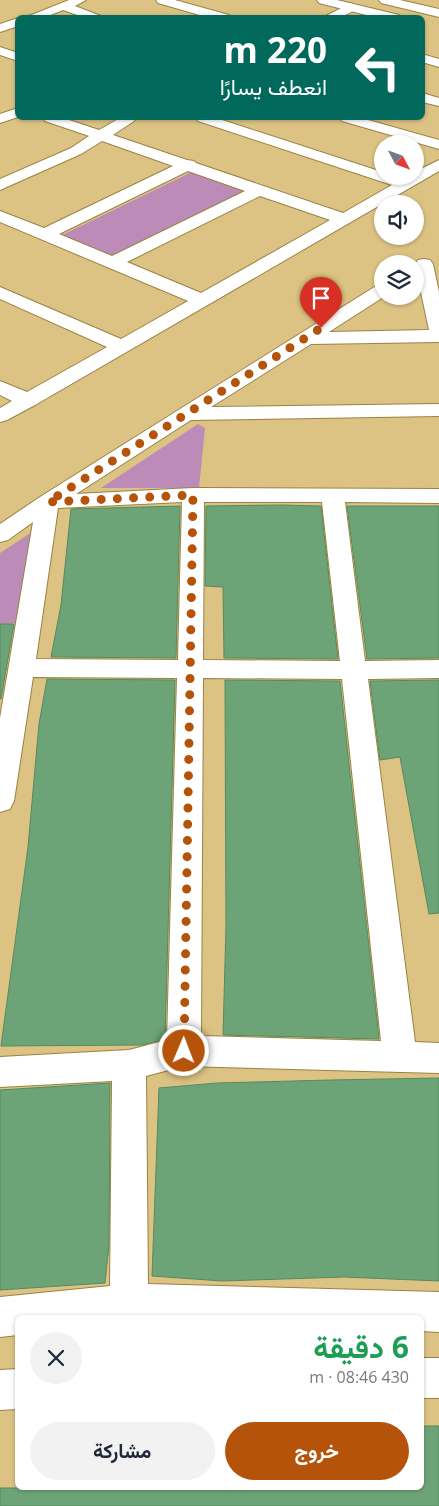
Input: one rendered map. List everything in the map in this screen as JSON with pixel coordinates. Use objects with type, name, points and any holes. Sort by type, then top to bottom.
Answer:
[{"type":"street","points":[[38,15],[80,0]]},
{"type":"street","points":[[162,0],[214,15]]},
{"type":"street","points":[[323,0],[383,15]]},
{"type":"street","points":[[387,0],[439,13]]},
{"type":"street","points":[[62,6],[90,15]]},
{"type":"street","points":[[334,15],[351,7]]},
{"type":"street","points":[[0,28],[15,23]]},
{"type":"street","points":[[0,51],[15,56]]},
{"type":"street","points":[[425,59],[439,63]]},
{"type":"street","points":[[425,98],[439,102]]},
{"type":"street","points":[[0,119],[15,107]]},
{"type":"street","points":[[56,120],[189,164],[343,219]]},
{"type":"street","points":[[0,185],[76,151],[126,120]]},
{"type":"street","points":[[208,120],[374,174]]},
{"type":"street","points":[[354,120],[439,145]]},
{"type":"street","points":[[44,235],[189,164]]},
{"type":"street","points":[[424,173],[439,165]]},
{"type":"street","points":[[0,416],[204,301],[402,185]]},
{"type":"street","points":[[112,263],[259,190]]},
{"type":"street","points":[[0,216],[204,301]]},
{"type":"street","points":[[306,338],[439,335],[426,263]]},
{"type":"street","points":[[0,292],[123,347]]},
{"type":"street","points":[[0,535],[48,502],[374,295]]},
{"type":"street","points":[[0,387],[28,401]]},
{"type":"street","points":[[187,414],[439,410]]},
{"type":"street","points":[[48,502],[193,495],[439,496]]},
{"type":"street","points":[[184,1051],[193,495]]},
{"type":"street","points":[[333,497],[400,1057]]},
{"type":"street","points":[[0,801],[48,502]]},
{"type":"street","points":[[21,668],[439,669]]},
{"type":"street","points":[[0,1072],[129,1065],[184,1051],[439,1058]]},
{"type":"street","points":[[129,1065],[130,1303]]},
{"type":"street","points":[[19,1315],[130,1303],[439,1312]]},
{"type":"street","points":[[0,1317],[15,1315]]},
{"type":"street","points":[[424,1378],[439,1378]]},
{"type":"street","points":[[0,1390],[15,1389]]},
{"type":"shaded area","points":[[200,168],[259,190],[112,263],[54,239]]},
{"type":"shaded area","points":[[198,424],[205,428],[199,488],[101,488]]},
{"type":"shaded area","points":[[44,524],[22,623],[0,624],[0,553]]},
{"type":"building","points":[[180,506],[176,658],[51,657],[61,605],[71,509]]},
{"type":"building","points":[[206,506],[321,506],[338,659],[224,658],[223,587],[205,586]]},
{"type":"building","points":[[347,506],[439,506],[439,658],[367,659]]},
{"type":"building","points":[[0,624],[14,624],[1,699],[0,699]]},
{"type":"building","points":[[47,679],[175,680],[165,1039],[142,1045],[1,1046],[28,847],[39,724]]},
{"type":"building","points":[[225,680],[340,681],[379,1039],[223,1035],[226,927]]},
{"type":"building","points":[[439,680],[439,913],[429,914],[400,757],[380,760],[370,681]]},
{"type":"building","points":[[439,1078],[439,1281],[344,1277],[222,1281],[152,1276],[159,1088],[217,1083]]},
{"type":"building","points":[[110,1083],[109,1245],[105,1283],[0,1290],[0,1090]]},
{"type":"building","points":[[424,1426],[439,1426],[439,1506],[0,1506],[0,1488],[15,1488],[15,1490],[424,1490]]},
{"type":"route","points":[[184,1051],[193,495],[48,502],[321,328]]}]
